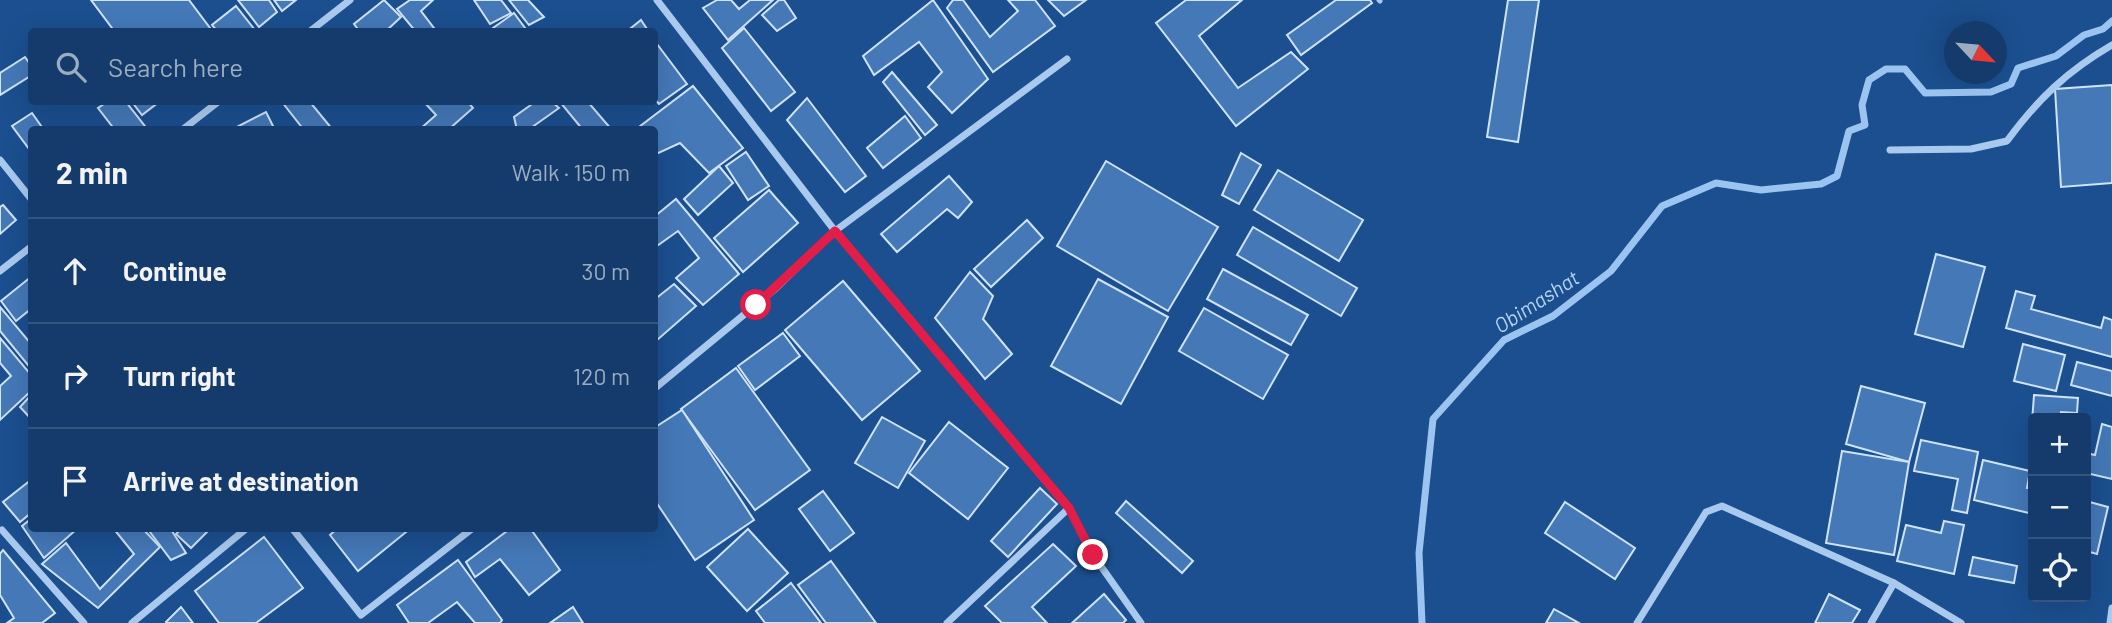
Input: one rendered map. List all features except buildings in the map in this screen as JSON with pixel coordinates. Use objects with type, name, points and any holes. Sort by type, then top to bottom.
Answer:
[{"type":"street","points":[[314,28],[350,0]]},
{"type":"street","points":[[657,0],[835,231],[1069,508],[1093,555],[1141,623]]},
{"type":"street","points":[[1890,150],[1971,149],[2007,141],[2034,103],[2087,60],[2112,45]]},
{"type":"street","points":[[658,386],[775,289],[835,231],[1067,59]]},
{"type":"street","points":[[187,126],[214,105]]},
{"type":"street","points":[[0,160],[28,195]]},
{"type":"street","points":[[0,271],[28,249]]},
{"type":"street","points":[[1637,623],[1706,512],[1722,506],[1894,583],[1961,623]]},
{"type":"street","points":[[947,623],[1069,508]]},
{"type":"street","points":[[2,530],[84,623]]},
{"type":"street","points":[[132,623],[242,532]]},
{"type":"street","points":[[295,532],[367,623]]},
{"type":"street","points":[[361,615],[468,532]]},
{"type":"street","points":[[1871,623],[1894,583]]},
{"type":"street","points":[[2110,623],[2112,608]]},
{"type":"waterway","name":"Obimashat","points":[[1422,623],[1419,553],[1433,419],[1504,340],[1553,316],[1611,271],[1662,206],[1716,183],[1761,190],[1821,184],[1837,176],[1849,131],[1865,125],[1862,105],[1869,80],[1886,69],[1905,69],[1925,93],[1991,92],[2011,84],[2018,68],[2056,56],[2084,35],[2103,29],[2112,21]]},
{"type":"route","points":[[756,305],[835,231],[1069,508],[1093,555]]}]
